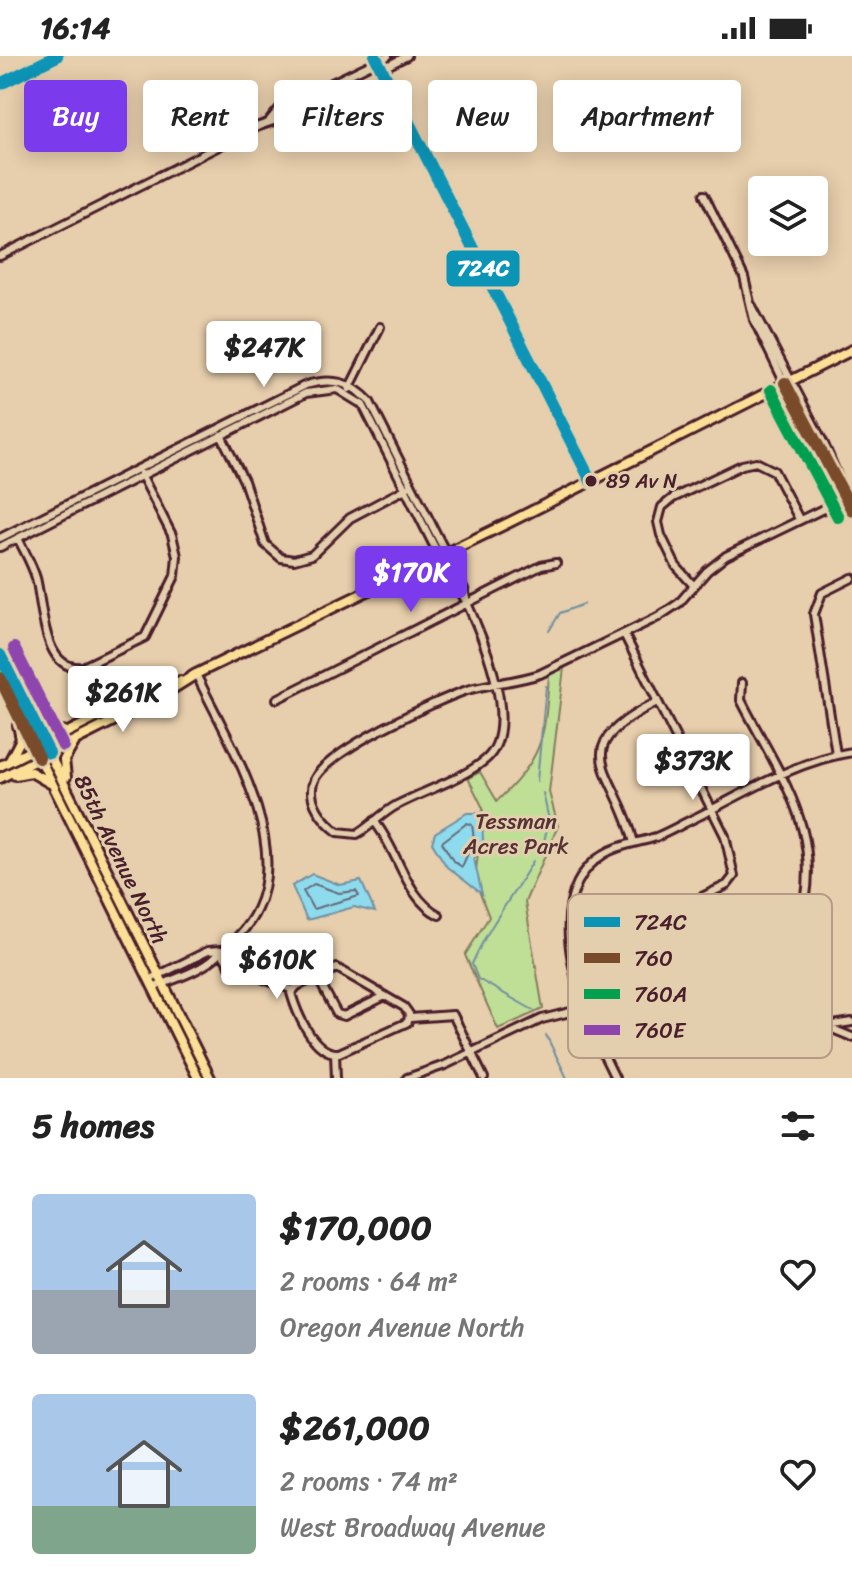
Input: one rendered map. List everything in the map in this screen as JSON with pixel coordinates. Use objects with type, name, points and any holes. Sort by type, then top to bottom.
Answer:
[{"type":"main road","points":[[4,764],[146,693],[192,676],[443,554],[852,350]]},
{"type":"main road","name":"85th Avenue North","points":[[0,655],[210,1078]]},
{"type":"main road","points":[[0,779],[160,698],[192,676]]},
{"type":"main road","name":"85th Avenue North","points":[[0,678],[198,1078]]},
{"type":"main road","points":[[0,689],[21,734],[19,746],[4,764]]},
{"type":"main road","points":[[32,719],[53,731],[76,727]]},
{"type":"main road","points":[[81,737],[69,748],[63,768],[117,881],[121,898]]},
{"type":"main road","points":[[0,779],[31,772],[53,786]]},
{"type":"street","points":[[0,84],[57,56]]},
{"type":"street","points":[[270,120],[280,108],[376,58],[388,56]]},
{"type":"street","points":[[0,256],[270,120],[285,117],[407,56]]},
{"type":"street","points":[[376,58],[591,481]]},
{"type":"street","points":[[704,195],[744,277],[752,306],[849,496],[852,510]]},
{"type":"street","points":[[349,389],[380,327]]},
{"type":"street","points":[[0,538],[16,534],[321,380],[349,389],[363,405],[467,603],[486,646],[494,684],[501,728],[489,756],[350,836],[333,829],[312,798],[313,782],[322,769],[352,746],[439,701],[494,684],[543,673],[624,634],[669,611],[726,556],[849,496]]},
{"type":"street","points":[[219,432],[244,481],[265,544],[281,558],[294,560],[312,555],[350,518],[408,487]]},
{"type":"street","points":[[694,586],[671,556],[658,522],[662,507],[742,465],[762,463],[774,471],[799,519]]},
{"type":"street","points":[[16,534],[36,578],[46,630],[59,661],[72,668],[83,667],[144,638],[154,625],[177,567],[172,535],[140,472]]},
{"type":"street","points":[[0,547],[16,534]]},
{"type":"street","points":[[277,699],[541,566],[556,563]]},
{"type":"street","points":[[836,754],[814,614],[822,593],[852,578]]},
{"type":"street","points":[[624,634],[728,843],[734,876],[727,885],[709,894]]},
{"type":"street","points":[[151,984],[213,959],[245,929],[259,906],[267,853],[243,773],[192,676]]},
{"type":"street","points":[[742,683],[741,700],[808,842],[809,870],[805,894]]},
{"type":"street","points":[[634,843],[604,769],[603,749],[619,722],[657,702]]},
{"type":"street","points":[[572,894],[577,881],[591,864],[614,848],[656,837],[779,776],[836,754],[852,752]]},
{"type":"street","points":[[374,821],[393,847],[420,901],[439,915]]},
{"type":"street","points":[[220,950],[230,966],[293,990]]},
{"type":"street","points":[[410,1018],[408,1010],[337,968],[293,990],[291,996],[317,1045],[335,1053],[401,1027],[410,1018],[453,1015],[474,1052],[484,1078]]},
{"type":"street","points":[[317,976],[337,1014],[344,1016],[385,996]]},
{"type":"street","points":[[407,1078],[474,1052],[542,1019],[568,1012]]},
{"type":"street","points":[[832,1025],[852,1024],[852,1036],[832,1029]]},
{"type":"street","points":[[335,1053],[336,1078]]},
{"type":"street","points":[[607,1058],[615,1078]]},
{"type":"green space","name":"Tessman Acres Park","points":[[564,668],[549,792],[558,826],[525,902],[543,1009],[498,1029],[465,955],[489,917],[475,880],[483,808],[468,778],[480,772],[497,801],[513,785],[540,744],[549,674]]},
{"type":"water","points":[[467,813],[482,813],[483,840],[474,859],[482,894],[447,867],[432,843],[435,833]]},
{"type":"water","points":[[312,874],[340,885],[361,881],[375,912],[354,907],[307,920],[292,886]]},
{"type":"waterway","points":[[549,631],[560,613],[584,604]]},
{"type":"waterway","points":[[537,781],[546,686]]},
{"type":"waterway","points":[[542,850],[549,820],[543,793]]},
{"type":"waterway","points":[[533,861],[472,964],[478,979],[535,1011]]},
{"type":"waterway","points":[[546,1035],[567,1078]]},
{"type":"transit line","name":"724C","points":[[0,84],[57,56]]},
{"type":"transit line","name":"724C","points":[[375,56],[591,481]]},
{"type":"transit line","name":"760","points":[[785,383],[852,510]]},
{"type":"transit line","name":"760A","points":[[771,390],[838,517]]},
{"type":"transit line","name":"760E","points":[[14,648],[63,746]]},
{"type":"transit line","name":"724C","points":[[0,655],[49,753]]},
{"type":"transit line","name":"760","points":[[0,678],[39,758]]},
{"type":"place","name":"89 Av N","points":[[591,481]]}]
